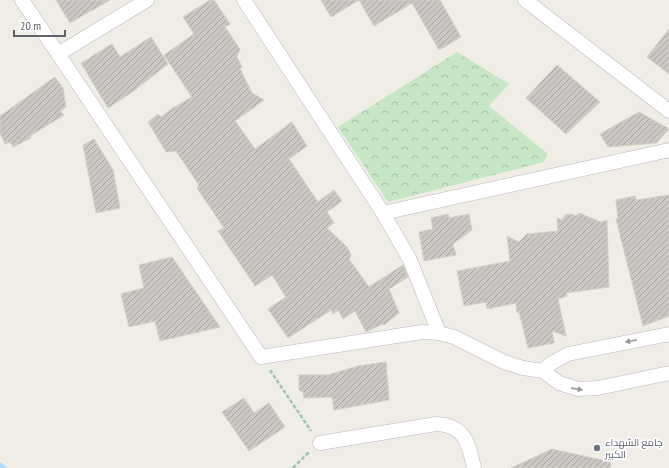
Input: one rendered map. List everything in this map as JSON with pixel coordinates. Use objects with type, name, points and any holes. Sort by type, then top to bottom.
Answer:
[{"type":"street","points":[[22,0],[261,356],[422,332],[439,333],[454,337],[485,354],[504,362],[523,368],[543,371],[559,383],[578,389],[588,390],[669,373]]},
{"type":"street","points":[[58,54],[147,0]]},
{"type":"street","points":[[244,0],[383,213],[410,260],[439,333]]},
{"type":"street","points":[[525,0],[669,111]]},
{"type":"street","points":[[383,213],[669,150]]},
{"type":"street","points":[[543,371],[550,364],[568,354],[669,334]]},
{"type":"street","points":[[320,443],[436,424],[445,424],[453,427],[466,439],[474,468]]},
{"type":"path","points":[[261,356],[320,443],[292,468]]},
{"type":"green space","points":[[457,52],[509,84],[489,106],[548,154],[544,162],[388,202],[338,127]]},
{"type":"building","points":[[56,0],[110,0],[70,23]]},
{"type":"building","points":[[210,0],[214,0],[230,24],[225,27],[240,49],[237,57],[242,67],[240,69],[252,93],[264,100],[235,121],[255,149],[292,122],[307,146],[289,159],[318,202],[334,190],[342,201],[327,212],[334,223],[327,228],[347,247],[351,255],[349,259],[369,287],[403,265],[408,277],[389,289],[399,313],[384,325],[382,324],[366,332],[355,311],[343,319],[338,310],[333,314],[331,310],[288,338],[268,309],[286,297],[272,275],[255,286],[218,231],[224,228],[197,188],[199,185],[176,151],[166,152],[148,122],[158,114],[161,117],[192,97],[164,55],[194,34],[183,17]]},
{"type":"building","points":[[321,0],[359,0],[331,17]]},
{"type":"building","points":[[359,0],[440,0],[461,37],[439,50],[412,3],[374,26]]},
{"type":"building","points":[[669,29],[669,74],[647,57]]},
{"type":"building","points":[[151,37],[168,64],[137,89],[108,108],[81,63],[112,44],[120,57]]},
{"type":"building","points":[[557,65],[600,102],[566,134],[526,98]]},
{"type":"building","points":[[55,77],[63,88],[66,107],[60,111],[64,115],[30,136],[31,138],[13,147],[10,142],[5,144],[0,133],[0,116]]},
{"type":"building","points":[[639,112],[669,129],[656,143],[608,147],[600,134]]},
{"type":"building","points":[[94,139],[113,170],[120,208],[96,213],[83,145]]},
{"type":"building","points":[[669,195],[669,316],[643,326],[616,219],[618,218],[616,200],[635,196],[636,200]]},
{"type":"building","points":[[579,213],[601,222],[607,220],[609,287],[566,293],[567,296],[558,299],[566,336],[552,331],[554,343],[528,348],[519,312],[517,313],[516,303],[487,309],[486,302],[464,306],[457,271],[510,261],[507,236],[519,242],[527,234],[558,231],[557,218],[562,220],[565,215],[572,214],[576,216]]},
{"type":"building","points":[[448,214],[449,218],[469,214],[472,230],[453,244],[456,255],[424,261],[419,232],[433,229],[431,218]]},
{"type":"building","points":[[172,257],[220,327],[160,341],[155,321],[129,327],[121,294],[144,288],[139,265]]},
{"type":"building","points":[[386,362],[389,400],[334,410],[332,397],[304,398],[303,392],[299,390],[299,375],[328,375],[358,366]]},
{"type":"building","points":[[244,398],[254,413],[269,403],[285,427],[249,451],[222,412]]},
{"type":"building","points":[[552,449],[611,462],[610,468],[511,468]]},
{"type":"waterway","points":[[0,465],[4,468]]},
{"type":"place","name":"جامع الشهداء الكبير","points":[[597,448]]}]
